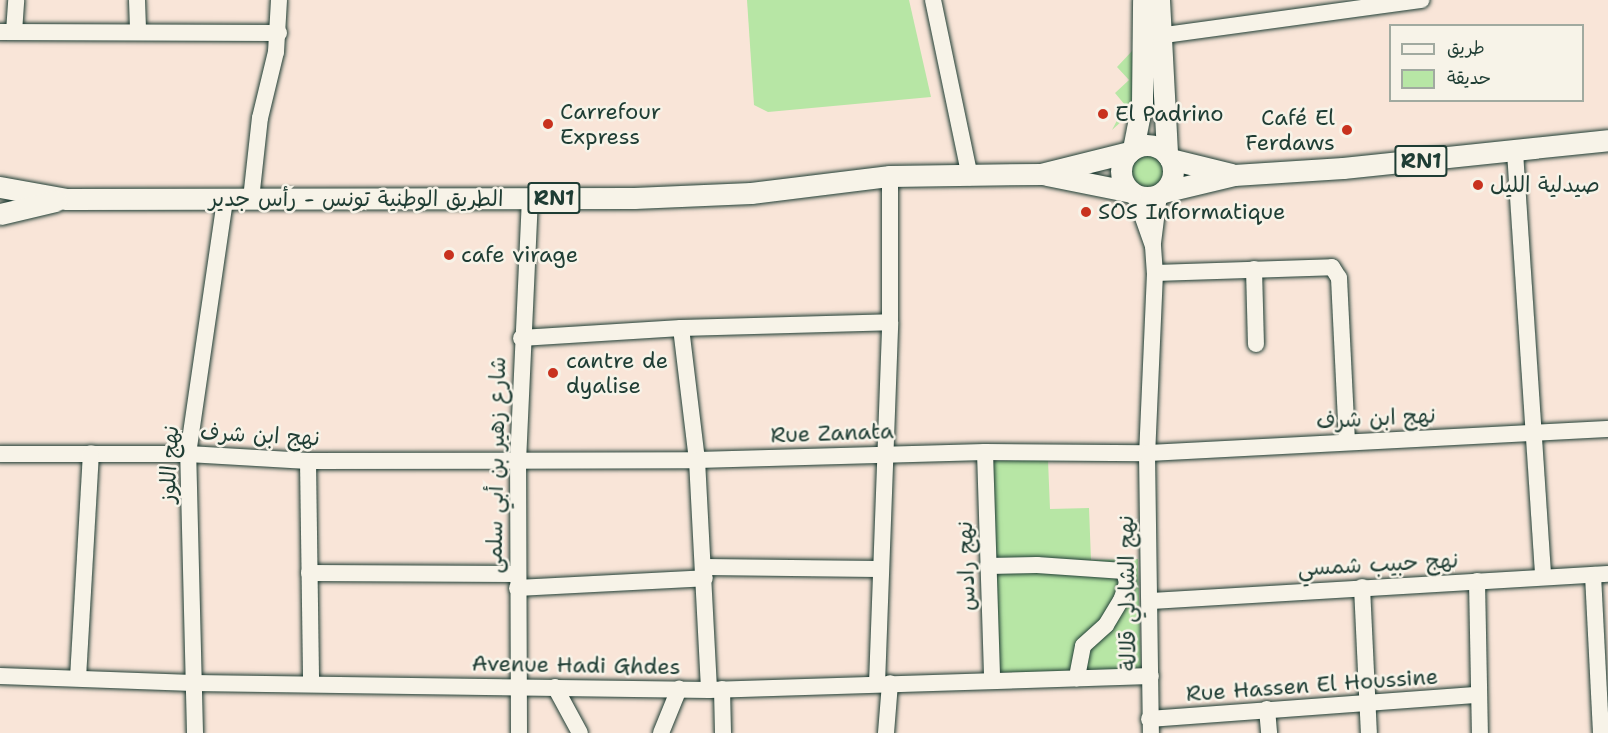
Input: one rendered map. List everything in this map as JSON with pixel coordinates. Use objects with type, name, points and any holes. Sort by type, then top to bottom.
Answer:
[{"type":"main road","points":[[1143,0],[1173,177],[1161,193]]},
{"type":"main road","points":[[1133,194],[1121,176],[1122,163],[1131,151],[1142,103],[1151,37],[1159,0]]},
{"type":"main road","name":"RN1","points":[[1133,194],[1147,198],[1234,175],[1515,152],[1608,140]]},
{"type":"main road","name":"RN1","points":[[1131,151],[1151,146],[1169,157],[1234,175]]},
{"type":"main road","name":"الطريق الوطنية تونس - رأس جدير","points":[[0,188],[67,199],[530,198],[751,193],[890,176],[970,177],[1041,174],[1131,151]]},
{"type":"main road","name":"الطريق الوطنية تونس - رأس جدير","points":[[1041,174],[1133,194]]},
{"type":"main road","name":"RN1","points":[[0,188],[5,203],[0,214]]},
{"type":"main road","name":"الطريق الوطنية تونس - رأس جدير","points":[[0,214],[67,199]]},
{"type":"street","points":[[16,0],[7,32],[279,33]]},
{"type":"street","points":[[137,0],[138,32]]},
{"type":"street","name":"نهج اللوز","points":[[195,733],[188,454],[238,199],[260,118],[279,33],[279,0]]},
{"type":"street","points":[[933,0],[970,177]]},
{"type":"street","points":[[1151,37],[1421,0]]},
{"type":"street","points":[[1515,152],[1531,432],[1543,576]]},
{"type":"street","points":[[886,733],[878,569],[890,322],[890,176]]},
{"type":"street","points":[[1153,246],[1161,193]]},
{"type":"street","points":[[1133,194],[1153,246]]},
{"type":"street","name":"شارع زهير بن أبي سلمى","points":[[519,733],[516,686],[518,462],[521,338],[530,198]]},
{"type":"street","name":"نهج الشادلي قلالة","points":[[1150,726],[1151,601],[1147,453],[1155,273],[1153,246]]},
{"type":"street","points":[[1155,273],[1326,265],[1337,272],[1347,442]]},
{"type":"street","points":[[1254,269],[1256,344]]},
{"type":"street","points":[[521,338],[681,328],[890,322]]},
{"type":"street","points":[[681,328],[697,460],[716,689],[723,733]]},
{"type":"street","name":"نهج ابن شرف","points":[[1147,453],[1608,429]]},
{"type":"street","name":"Rue Zanata","points":[[518,462],[697,460],[985,452],[1147,453]]},
{"type":"street","name":"نهج رادس","points":[[985,452],[992,679]]},
{"type":"street","points":[[78,678],[91,453]]},
{"type":"street","name":"نهج ابن شرف","points":[[0,454],[188,454],[308,461],[518,462]]},
{"type":"street","points":[[308,461],[311,684]]},
{"type":"street","points":[[988,566],[1037,565],[1124,571],[1127,583],[1121,600],[1106,625],[1083,646],[1077,678]]},
{"type":"street","points":[[309,573],[517,581],[705,572],[878,569]]},
{"type":"street","points":[[1600,574],[1601,733]]},
{"type":"street","name":"نهج حبيب شمسي","points":[[1151,601],[1600,574]]},
{"type":"street","points":[[1477,581],[1480,733]]},
{"type":"street","points":[[1362,587],[1369,733]]},
{"type":"street","name":"Avenue Hadi Ghdes","points":[[0,676],[193,683],[679,689],[1151,676]]},
{"type":"street","points":[[555,687],[580,733]]},
{"type":"street","points":[[661,733],[679,689]]},
{"type":"street","name":"Rue Hassen El Houssine","points":[[1150,726],[1267,709],[1368,705],[1478,695]]},
{"type":"street","points":[[1267,709],[1269,733]]},
{"type":"green space","points":[[747,0],[909,0],[931,97],[768,112],[754,105]]},
{"type":"green space","points":[[1133,50],[1134,110],[1112,130],[1125,105],[1115,93],[1129,80],[1117,67]]},
{"type":"green space","points":[[1146,155],[1158,160],[1163,172],[1158,184],[1146,189],[1134,184],[1129,172],[1134,160]]},
{"type":"green space","points":[[1048,460],[1050,509],[1089,508],[1091,560],[1138,559],[1141,669],[994,673],[989,461]]},
{"type":"place","name":"El Padrino","points":[[1103,114]]},
{"type":"place","name":"Carrefour Express","points":[[548,124]]},
{"type":"place","name":"Café El Ferdaws","points":[[1347,130]]},
{"type":"place","name":"صيدلية الليل","points":[[1478,185]]},
{"type":"place","name":"SOS Informatique","points":[[1086,212]]},
{"type":"place","name":"cafe virage","points":[[449,255]]},
{"type":"place","name":"cantre de dyalise","points":[[553,373]]}]
